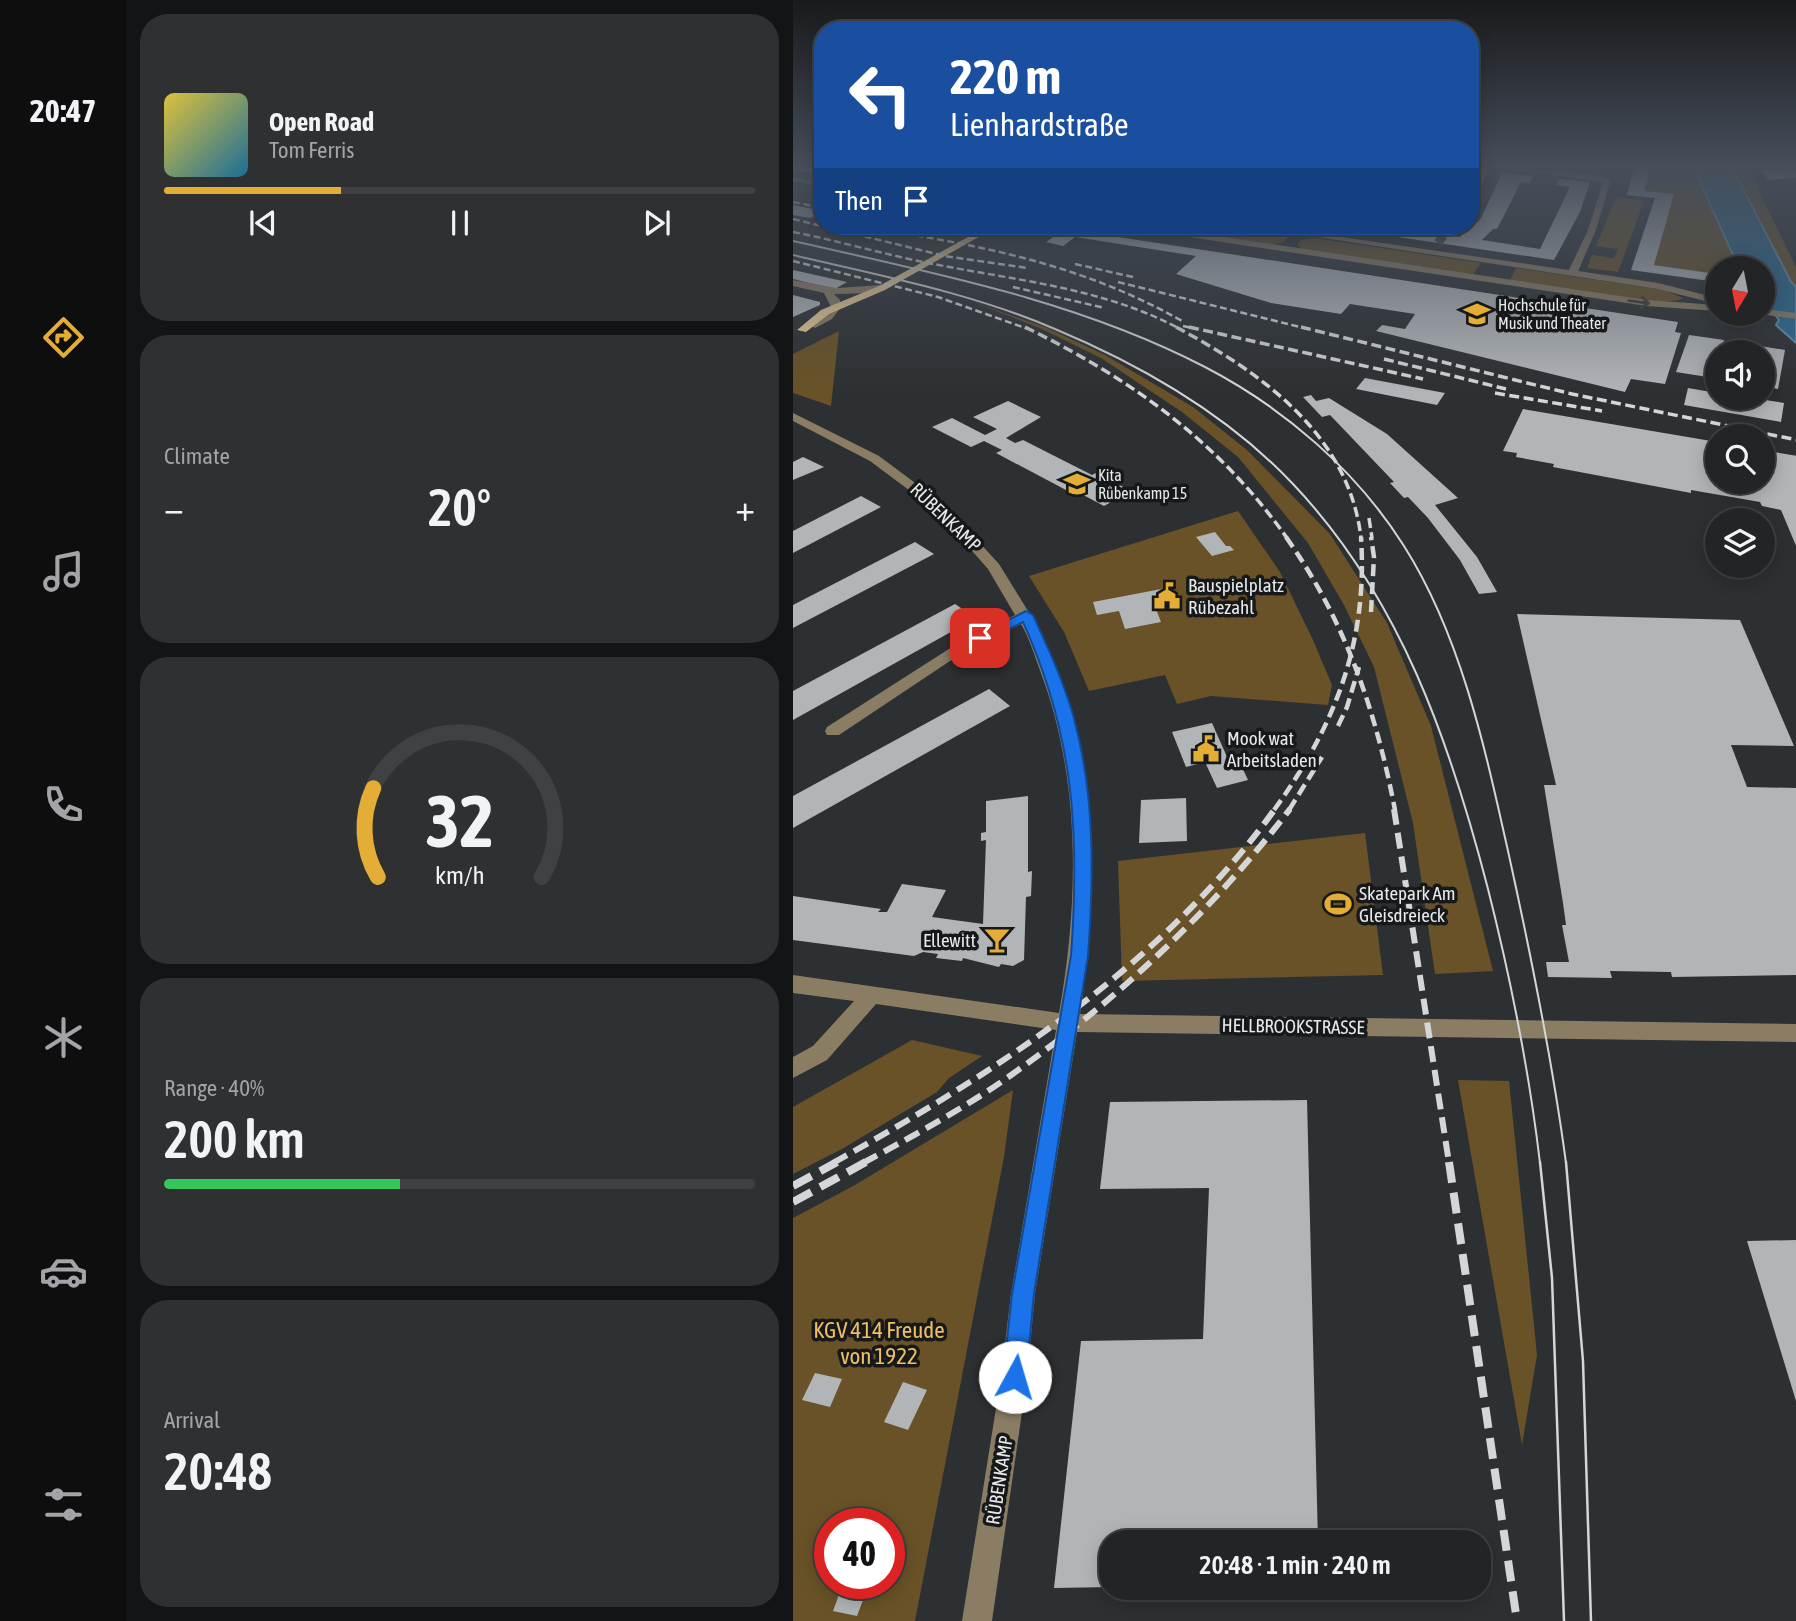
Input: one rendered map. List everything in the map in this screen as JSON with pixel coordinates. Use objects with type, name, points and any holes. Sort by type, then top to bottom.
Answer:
[{"type":"main road","points":[[797,332],[836,307],[882,288],[962,243]]},
{"type":"main road","points":[[797,332],[861,304],[882,288]]},
{"type":"street","points":[[1248,243],[1647,303],[1705,307]]},
{"type":"street","points":[[1285,248],[1290,243]]},
{"type":"street","points":[[1378,243],[1668,288],[1705,297]]},
{"type":"street","points":[[1430,252],[1438,243]]},
{"type":"street","points":[[1572,274],[1586,243]]},
{"type":"street","points":[[793,283],[822,290],[855,292],[882,288]]},
{"type":"street","points":[[815,325],[832,314],[836,307],[834,298],[822,290]]},
{"type":"street","points":[[1775,313],[1796,316]]},
{"type":"street","name":"RÜBENKAMP","points":[[793,416],[829,432],[892,469],[936,502],[977,544],[1026,615],[1049,665],[1074,750],[1083,827],[1080,944],[1023,1294],[1015,1377],[977,1621]]},
{"type":"street","points":[[833,731],[957,650],[1026,615]]},
{"type":"street","name":"HELLBROOKSTRASSE","points":[[793,984],[1068,1023],[1796,1033]]},
{"type":"street","points":[[793,1068],[820,1053],[872,995]]},
{"type":"green space","points":[[1299,243],[1346,243],[1481,263],[1473,274],[1303,249],[1297,245]]},
{"type":"green space","points":[[1597,243],[1629,243],[1618,272],[1587,268],[1592,255],[1614,258],[1618,249],[1596,246]]},
{"type":"green space","points":[[1660,243],[1727,243],[1734,256],[1705,256],[1705,272],[1654,265]]},
{"type":"green space","points":[[1771,243],[1784,243],[1796,267],[1796,287]]},
{"type":"green space","points":[[1516,268],[1664,290],[1683,298],[1673,301],[1629,299],[1510,280]]},
{"type":"green space","points":[[973,302],[1045,327],[1105,355],[1193,407],[1247,450],[1330,534],[1387,623],[1431,726],[1493,971],[1435,974],[1413,823],[1374,667],[1344,605],[1308,543],[1238,457],[1182,412],[1101,358],[1042,329]]},
{"type":"green space","points":[[839,331],[831,406],[793,393],[793,354]]},
{"type":"green space","name":"Bauspielplatz Rübezahl","points":[[1238,511],[1280,572],[1313,640],[1332,685],[1328,705],[1211,696],[1177,704],[1165,675],[1089,691],[1064,632],[1029,576]]},
{"type":"green space","points":[[1365,833],[1383,975],[1122,981],[1118,861]]},
{"type":"green space","points":[[912,1040],[982,1056],[949,1078],[937,1092],[842,1149],[793,1174],[793,1107]]},
{"type":"green space","points":[[1458,1080],[1509,1081],[1537,1355],[1522,1445]]},
{"type":"green space","name":"KGV 414 Freude von 1922","points":[[1013,1090],[1004,1157],[915,1621],[793,1621],[793,1218],[855,1185]]},
{"type":"water","points":[[1727,243],[1771,243],[1796,287],[1796,343],[1776,325],[1779,320],[1775,315],[1775,256],[1734,256]]},
{"type":"building","points":[[1049,243],[1067,243],[1063,246]]},
{"type":"building","points":[[1111,243],[1155,243],[1678,322],[1675,332],[1681,333],[1665,384],[1631,379],[1625,392],[1376,331],[1382,325],[1405,329],[1415,314],[1350,304],[1341,314],[1271,303],[1176,274],[1196,256]]},
{"type":"building","points":[[1436,243],[1499,243],[1540,249],[1543,243],[1563,243],[1554,260]]},
{"type":"building","points":[[1640,243],[1660,243],[1654,265],[1705,272],[1705,280],[1631,270]]},
{"type":"building","points":[[793,270],[847,282],[835,289],[793,279]]},
{"type":"building","points":[[793,295],[820,302],[820,305],[793,317]]},
{"type":"building","points":[[1689,335],[1724,340],[1705,340],[1705,377],[1676,372]]},
{"type":"building","points":[[1775,348],[1785,350],[1778,389],[1775,388]]},
{"type":"building","points":[[1365,378],[1445,393],[1437,405],[1356,389]]},
{"type":"building","points":[[1688,388],[1705,391],[1705,409],[1684,405]]},
{"type":"building","points":[[1311,395],[1316,401],[1329,398],[1387,434],[1458,498],[1435,505],[1477,557],[1497,592],[1479,594],[1460,560],[1428,518],[1408,497],[1404,498],[1390,483],[1394,482],[1330,415],[1322,417],[1303,397]]},
{"type":"building","points":[[1008,401],[1041,417],[1006,438],[1015,443],[1023,440],[1092,475],[1096,473],[1131,491],[1104,506],[1070,488],[1066,490],[996,453],[1002,450],[984,441],[971,447],[932,427],[952,418],[985,435],[997,429],[973,417]]},
{"type":"building","points":[[1775,402],[1784,403],[1781,422],[1713,410],[1775,410]]},
{"type":"building","points":[[1523,409],[1705,440],[1705,492],[1691,490],[1691,493],[1553,467],[1554,464],[1516,457],[1517,453],[1503,451]]},
{"type":"building","points":[[1775,452],[1797,456],[1797,548],[1781,510],[1762,506],[1760,502],[1714,494],[1775,494]]},
{"type":"building","points":[[803,457],[824,467],[793,480],[793,462]]},
{"type":"building","points":[[861,496],[881,507],[793,553],[793,531]]},
{"type":"building","points":[[1215,532],[1226,546],[1234,550],[1212,556],[1196,537]]},
{"type":"building","points":[[915,542],[934,554],[793,628],[793,605]]},
{"type":"building","points":[[1172,587],[1177,600],[1154,604],[1161,622],[1125,629],[1119,611],[1097,615],[1093,602]]},
{"type":"building","points":[[955,604],[976,618],[793,720],[793,691]]},
{"type":"building","points":[[1517,614],[1740,620],[1794,746],[1731,745],[1747,787],[1797,788],[1797,975],[1672,977],[1671,972],[1610,971],[1612,978],[1548,977],[1546,962],[1569,962],[1562,925],[1566,925],[1563,903],[1544,785],[1556,785]]},
{"type":"building","points":[[989,689],[1010,706],[793,828],[793,796]]},
{"type":"building","points":[[1212,723],[1227,757],[1232,756],[1237,768],[1242,767],[1248,780],[1217,788],[1205,762],[1186,767],[1172,732]]},
{"type":"building","points":[[1028,796],[1028,872],[1032,871],[1031,896],[1026,897],[1024,960],[1013,966],[1001,964],[999,967],[963,958],[962,961],[936,958],[938,954],[923,952],[914,956],[793,940],[793,896],[887,912],[902,884],[946,890],[932,917],[983,924],[986,840],[981,841],[981,833],[986,832],[986,801]]},
{"type":"building","points":[[1186,798],[1187,841],[1139,843],[1141,800]]},
{"type":"building","points":[[1307,1100],[1318,1530],[1099,1530],[1099,1587],[1054,1588],[1081,1341],[1203,1339],[1209,1188],[1100,1189],[1110,1102]]},
{"type":"building","points":[[1797,1240],[1797,1401],[1796,1401],[1747,1241]]},
{"type":"building","points":[[815,1373],[842,1379],[830,1407],[802,1400]]},
{"type":"building","points":[[903,1382],[927,1390],[908,1430],[884,1422]]},
{"type":"building","points":[[837,1599],[863,1599],[857,1616],[833,1611]]},
{"type":"tram line","points":[[800,243],[1003,291],[1055,306],[1156,344],[1205,367],[1263,402],[1316,443],[1364,492],[1404,546],[1424,581],[1441,617],[1469,694],[1490,773],[1525,929],[1548,1046],[1566,1163]]},
{"type":"tram line","points":[[793,255],[926,286],[991,305],[1055,329],[1119,359],[1182,394],[1241,436],[1293,484],[1331,528],[1392,623],[1438,726],[1457,780],[1488,889],[1519,1025],[1540,1163]]},
{"type":"tram line","points":[[1540,1162],[1552,1278],[1564,1621]]},
{"type":"tram line","points":[[1566,1162],[1583,1361],[1591,1621]]},
{"type":"railway","points":[[840,243],[925,262],[1065,288],[1124,305],[1177,328]]},
{"type":"railway","points":[[890,243],[945,256],[1028,268]]},
{"type":"railway","points":[[954,243],[1063,269],[1143,301],[1182,321]]},
{"type":"railway","points":[[793,261],[938,297],[1028,329]]},
{"type":"railway","points":[[1075,264],[1133,277]]},
{"type":"railway","points":[[1118,282],[1308,329]]},
{"type":"railway","points":[[1013,287],[1105,308]]},
{"type":"railway","points":[[1183,326],[1197,329]]},
{"type":"railway","points":[[1025,327],[1101,368],[1170,416],[1232,471],[1287,538]]},
{"type":"railway","points":[[1189,327],[1423,379]]},
{"type":"railway","points":[[1301,327],[1572,394],[1797,440]]},
{"type":"railway","points":[[1177,328],[1239,365],[1269,387],[1296,411],[1320,438],[1339,468],[1353,501],[1361,538]]},
{"type":"railway","points":[[1384,359],[1506,389]]},
{"type":"railway","points":[[1495,393],[1602,411]]},
{"type":"railway","points":[[1369,518],[1372,538]]},
{"type":"railway","points":[[1286,537],[1325,601],[1350,656]]},
{"type":"railway","points":[[1350,656],[1359,612],[1361,537]]},
{"type":"railway","points":[[1371,537],[1374,557],[1371,612]]},
{"type":"railway","points":[[1274,810],[1314,747],[1330,714],[1350,656]]},
{"type":"railway","points":[[1350,656],[1357,673]]},
{"type":"railway","points":[[1357,673],[1359,667]]},
{"type":"railway","points":[[1338,726],[1357,673]]},
{"type":"railway","points":[[1357,673],[1378,737],[1395,810]]},
{"type":"railway","points":[[1289,810],[1322,757]]},
{"type":"railway","points":[[833,1163],[957,1090],[1074,1010],[1130,965],[1182,917],[1230,865],[1275,809]]},
{"type":"railway","points":[[863,1163],[997,1085],[1090,1014],[1196,918],[1229,883],[1290,809]]},
{"type":"railway","points":[[1394,809],[1449,1163]]},
{"type":"railway","points":[[793,1186],[837,1162]]},
{"type":"railway","points":[[793,1202],[866,1162]]},
{"type":"railway","points":[[1449,1162],[1517,1621]]},
{"type":"place","name":"Hochschule für Musik und Theater","points":[[1477,314]]},
{"type":"place","name":"Kita Rübenkamp 15","points":[[1077,484]]},
{"type":"place","name":"Bauspielplatz Rübezahl","points":[[1167,596]]},
{"type":"place","name":"Mook wat Arbeitsladen","points":[[1206,749]]},
{"type":"place","name":"Skatepark Am Gleisdreieck","points":[[1338,904]]},
{"type":"place","name":"Ellewitt","points":[[997,940]]},
{"type":"route","points":[[980,638],[1026,615],[1049,665],[1065,715],[1074,750],[1083,827],[1083,904],[1079,956],[1023,1294],[1015,1377]]}]
